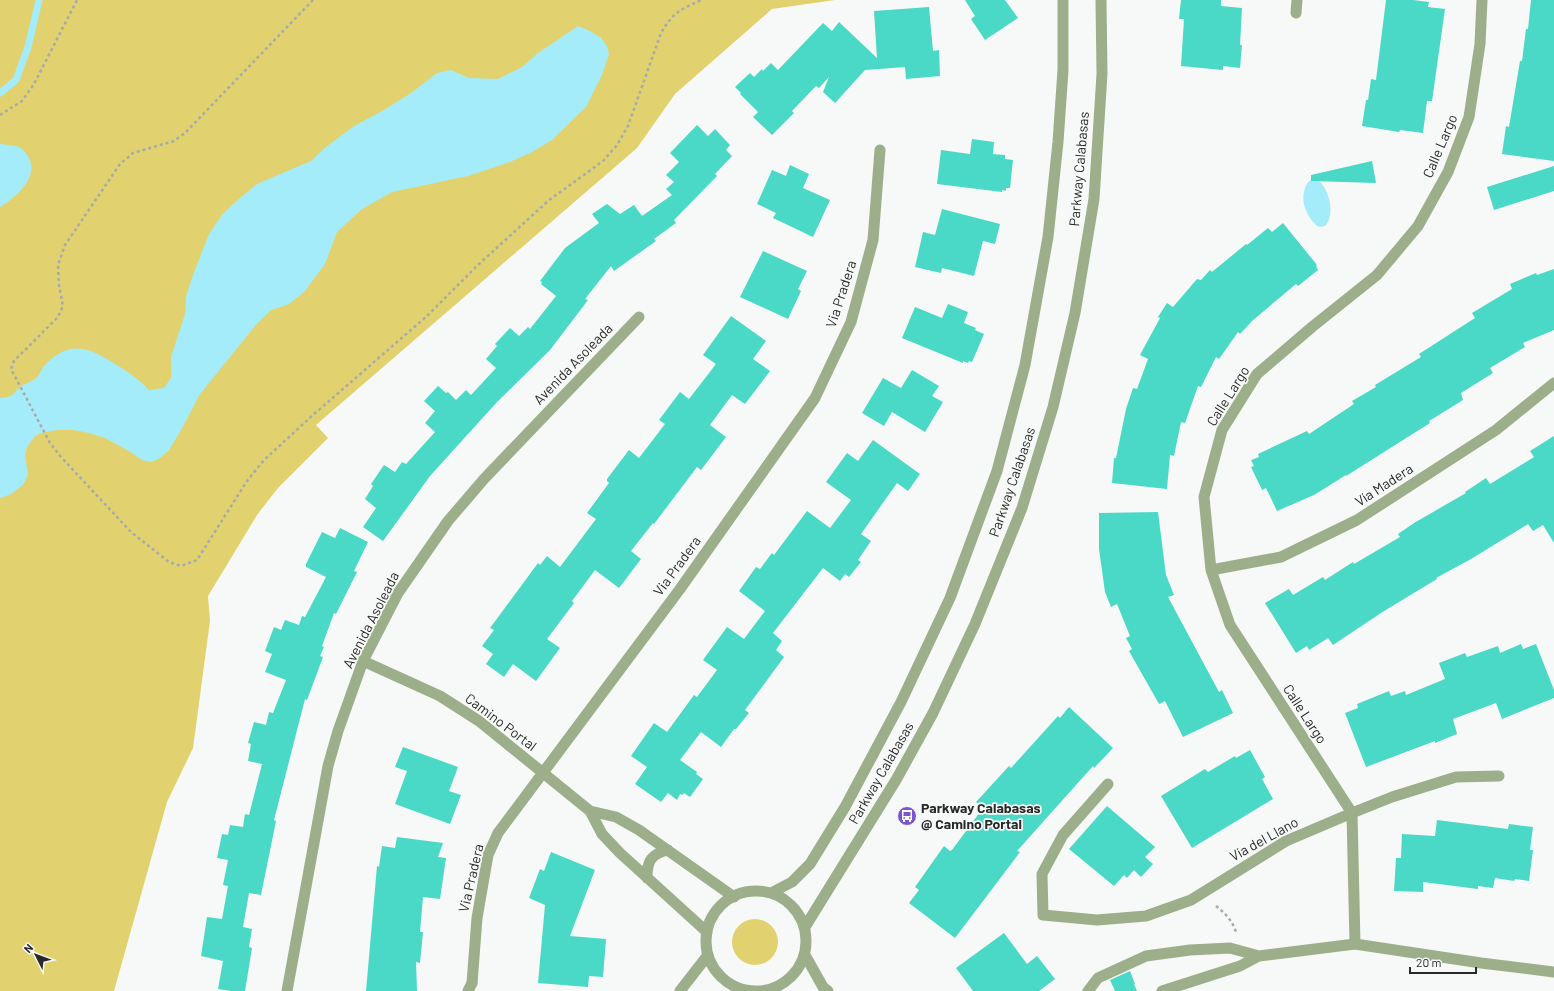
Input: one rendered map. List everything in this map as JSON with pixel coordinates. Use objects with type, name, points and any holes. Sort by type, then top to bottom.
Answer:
[{"type":"street","name":"Parkway Calabasas","points":[[771,893],[792,882],[810,864],[845,808],[901,702],[950,598],[997,471],[1025,365],[1048,237],[1058,142],[1063,70],[1064,0]]},
{"type":"street","name":"Parkway Calabasas","points":[[805,927],[896,780],[933,713],[975,624],[1022,508],[1053,407],[1075,313],[1094,199],[1102,74],[1101,0]]},
{"type":"street","points":[[1296,13],[1297,0]]},
{"type":"street","name":"Calle Largo","points":[[1352,813],[1230,625],[1211,570],[1204,497],[1222,430],[1257,374],[1312,327],[1378,275],[1418,226],[1448,172],[1469,117],[1480,44],[1482,0]]},
{"type":"street","name":"Via Pradera","points":[[470,987],[477,918],[488,855],[498,833],[680,589],[815,398],[850,322],[873,240],[880,150]]},
{"type":"street","name":"Avenida Asoleada","points":[[287,991],[328,766],[338,731],[363,662],[398,593],[448,521],[484,479],[639,317]]},
{"type":"street","name":"Vía Madera","points":[[1211,570],[1281,557],[1357,520],[1496,430],[1554,383]]},
{"type":"street","name":"Camino Portal","points":[[363,662],[447,700],[479,721],[590,811],[602,834],[620,854],[707,932]]},
{"type":"street","name":"Vía del Llano","points":[[1108,784],[1063,835],[1042,874],[1043,915],[1097,920],[1146,916],[1191,900],[1286,841],[1392,797],[1456,777],[1499,776]]},
{"type":"street","name":"Camino Portal","points":[[590,811],[616,817],[639,830],[734,897]]},
{"type":"street","points":[[1352,813],[1355,944]]},
{"type":"street","points":[[647,878],[647,868],[651,859],[659,852],[668,850]]},
{"type":"street","points":[[756,891],[771,893],[786,900],[794,908],[805,927],[807,941],[804,955],[798,968],[789,979],[776,987],[765,991],[746,990],[732,985],[721,977],[714,967],[708,955],[707,932],[709,924],[717,910],[728,900],[741,893],[756,891]]},
{"type":"street","points":[[1162,991],[1240,966],[1259,956],[1355,944],[1481,963],[1554,972]]},
{"type":"street","points":[[1088,991],[1098,978],[1146,956],[1190,950],[1230,948],[1259,956]]},
{"type":"street","points":[[680,991],[708,955]]},
{"type":"street","points":[[804,955],[823,987],[828,991]]},
{"type":"street","points":[[721,991],[732,985]]},
{"type":"path","points":[[0,115],[22,102],[34,84],[77,0]]},
{"type":"path","points":[[313,0],[185,133],[174,141],[133,153],[120,164],[65,245],[58,264],[59,285],[63,306],[58,317],[14,361],[11,369],[50,443],[61,457],[131,532],[169,562],[181,566],[197,560],[205,550],[247,481],[264,460],[313,415],[427,316],[478,265],[548,200],[603,161],[617,145],[628,126],[661,33],[669,19],[680,10],[701,0]]},
{"type":"path","points":[[1216,906],[1233,922],[1236,932]]},
{"type":"shaded area","points":[[0,0],[835,0],[772,9],[675,94],[637,148],[316,425],[328,438],[278,488],[257,515],[208,596],[210,621],[193,748],[167,802],[114,991],[0,991]]},
{"type":"shaded area","points":[[755,919],[768,923],[774,929],[778,942],[774,955],[768,961],[755,965],[742,961],[736,955],[732,942],[736,929],[742,923]]},
{"type":"water","points":[[578,26],[601,38],[607,46],[609,54],[602,75],[586,107],[552,140],[532,152],[510,162],[468,176],[392,192],[362,209],[337,232],[325,264],[304,292],[289,304],[271,310],[255,326],[200,394],[169,450],[160,458],[151,462],[142,460],[105,438],[89,433],[74,430],[57,430],[41,433],[35,436],[27,447],[25,455],[28,475],[23,485],[11,494],[0,498],[0,398],[5,398],[12,395],[20,387],[34,379],[39,375],[45,365],[60,353],[75,348],[90,351],[107,359],[124,369],[149,390],[164,388],[171,378],[171,357],[185,314],[186,297],[209,234],[221,216],[257,184],[311,161],[326,147],[354,126],[411,93],[437,73],[451,70],[469,78],[498,79],[522,67],[538,53]]},
{"type":"water","points":[[0,144],[19,147],[25,152],[31,165],[31,173],[24,187],[0,207]]},
{"type":"water","points":[[1314,179],[1319,181],[1323,186],[1329,199],[1329,220],[1326,225],[1321,227],[1317,226],[1307,214],[1303,199],[1308,182]]},
{"type":"building","points":[[965,0],[1005,0],[1018,18],[985,40],[971,19],[975,16]]},
{"type":"building","points":[[1181,0],[1221,0],[1221,6],[1242,8],[1240,45],[1242,45],[1240,68],[1223,66],[1223,70],[1181,66],[1184,19],[1179,19]]},
{"type":"building","points":[[1386,0],[1413,0],[1429,2],[1428,7],[1445,9],[1432,101],[1427,101],[1423,133],[1400,130],[1399,132],[1362,126],[1371,79],[1376,80]]},
{"type":"building","points":[[1531,0],[1554,0],[1554,161],[1502,154],[1506,126],[1509,127],[1520,61],[1522,61],[1526,29],[1528,29]]},
{"type":"building","points":[[929,7],[933,51],[939,50],[940,76],[906,79],[905,67],[865,70],[835,103],[823,92],[829,77],[819,88],[816,86],[792,111],[794,113],[772,135],[753,117],[758,112],[735,87],[750,73],[754,77],[771,63],[778,70],[823,23],[832,31],[839,22],[877,58],[874,11]]},
{"type":"building","points":[[697,125],[708,136],[715,129],[730,145],[726,150],[732,156],[715,174],[717,176],[674,220],[676,223],[654,239],[656,241],[614,271],[611,266],[585,299],[588,300],[550,350],[497,402],[430,476],[383,541],[363,527],[376,508],[365,499],[373,486],[371,484],[384,465],[395,472],[402,462],[406,464],[435,432],[425,423],[435,411],[424,401],[438,386],[446,393],[448,392],[456,400],[466,390],[471,395],[496,368],[486,359],[497,346],[495,344],[510,328],[519,336],[528,327],[530,329],[556,296],[541,284],[542,282],[540,281],[565,248],[599,223],[592,214],[607,204],[620,214],[634,205],[642,216],[672,195],[666,189],[674,182],[666,175],[679,162],[670,153]]},
{"type":"building","points":[[972,139],[994,142],[993,154],[1005,155],[1005,159],[1013,160],[1010,188],[1006,188],[1006,191],[1002,190],[1002,192],[937,184],[941,150],[970,154]]},
{"type":"building","points":[[1372,161],[1376,183],[1311,181],[1311,175]]},
{"type":"building","points":[[790,165],[809,174],[803,188],[830,200],[813,237],[773,218],[776,213],[757,204],[772,170],[786,176]]},
{"type":"building","points":[[1554,166],[1554,191],[1494,210],[1487,187]]},
{"type":"building","points":[[942,209],[1000,224],[995,244],[983,241],[974,276],[942,268],[941,273],[915,267],[923,232],[935,235]]},
{"type":"building","points":[[1283,223],[1317,265],[1318,270],[1298,286],[1296,284],[1252,321],[1240,334],[1238,332],[1219,359],[1216,357],[1201,387],[1198,386],[1185,423],[1181,422],[1174,456],[1170,455],[1167,489],[1112,483],[1114,458],[1116,458],[1126,409],[1133,388],[1137,389],[1148,359],[1140,355],[1160,318],[1158,317],[1167,303],[1173,307],[1197,279],[1201,280],[1210,270],[1212,272],[1268,228],[1272,232]]},
{"type":"building","points":[[763,251],[807,271],[798,289],[801,291],[788,319],[740,297]]},
{"type":"building","points":[[1554,269],[1554,330],[1523,343],[1525,347],[1490,368],[1493,373],[1461,393],[1463,400],[1429,421],[1430,423],[1314,495],[1277,511],[1266,488],[1262,490],[1251,467],[1254,466],[1251,460],[1259,457],[1258,454],[1307,431],[1309,434],[1354,404],[1352,401],[1421,357],[1419,354],[1475,318],[1472,313],[1512,289],[1510,284],[1536,273],[1537,275]]},
{"type":"building","points":[[948,304],[968,312],[964,323],[976,328],[975,330],[984,334],[972,362],[969,361],[968,363],[963,361],[963,363],[902,338],[915,307],[942,318]]},
{"type":"building","points":[[731,316],[766,341],[753,359],[770,371],[745,404],[732,395],[710,425],[726,437],[701,470],[697,467],[654,524],[653,523],[631,551],[641,559],[619,588],[595,570],[572,601],[574,603],[547,639],[560,648],[536,681],[513,664],[504,677],[486,664],[493,654],[482,646],[494,630],[490,628],[538,563],[540,565],[547,556],[560,567],[596,519],[587,513],[609,483],[607,479],[629,450],[639,458],[665,424],[659,420],[680,392],[689,399],[716,364],[703,355]]},
{"type":"building","points":[[912,370],[939,386],[932,396],[943,402],[925,432],[892,412],[884,426],[862,413],[883,378],[901,388]]},
{"type":"building","points":[[1554,436],[1554,543],[1543,525],[1533,531],[1528,524],[1471,559],[1436,578],[1437,579],[1384,611],[1333,645],[1328,638],[1309,650],[1307,646],[1296,653],[1265,603],[1289,589],[1293,595],[1323,577],[1325,580],[1353,562],[1354,564],[1400,537],[1398,534],[1414,523],[1466,493],[1465,492],[1486,478],[1490,484],[1534,457],[1530,451]]},
{"type":"building","points":[[873,440],[920,474],[908,491],[897,483],[861,534],[871,541],[858,560],[861,562],[849,577],[845,574],[840,581],[823,568],[773,633],[782,641],[776,650],[784,657],[745,710],[749,713],[736,729],[734,729],[721,747],[701,732],[680,760],[697,772],[696,774],[703,779],[690,797],[684,793],[682,795],[680,794],[677,800],[668,793],[661,802],[635,784],[647,767],[631,756],[654,723],[667,732],[694,695],[697,697],[717,670],[703,660],[727,627],[744,639],[765,611],[739,591],[756,567],[760,569],[772,553],[774,555],[807,511],[830,528],[851,500],[826,482],[847,453],[858,461]]},
{"type":"building","points":[[1158,512],[1166,575],[1174,595],[1168,597],[1219,692],[1222,690],[1233,713],[1183,737],[1165,701],[1159,704],[1129,651],[1132,649],[1126,638],[1130,636],[1117,604],[1111,607],[1105,592],[1099,549],[1099,513]]},
{"type":"building","points":[[340,528],[368,542],[354,571],[357,572],[336,614],[334,613],[322,646],[324,647],[320,656],[323,657],[307,700],[305,699],[274,820],[276,821],[261,895],[249,893],[243,927],[252,929],[249,947],[252,948],[245,991],[218,989],[223,961],[201,956],[207,917],[222,919],[228,886],[223,885],[228,860],[217,858],[222,834],[228,835],[230,825],[243,827],[245,814],[249,815],[262,764],[248,761],[251,744],[248,743],[254,722],[266,725],[269,712],[273,713],[286,680],[265,672],[272,654],[265,651],[274,627],[281,630],[285,620],[299,625],[302,616],[305,617],[326,577],[306,567],[306,564],[322,532],[335,538]]},
{"type":"building","points":[[1521,644],[1523,649],[1536,644],[1554,690],[1554,698],[1502,719],[1496,703],[1453,719],[1457,734],[1366,767],[1345,713],[1358,708],[1357,704],[1389,691],[1391,696],[1405,691],[1406,695],[1445,679],[1439,663],[1465,653],[1467,657],[1498,646],[1500,653]]},
{"type":"building","points":[[1069,707],[1113,748],[1094,768],[1093,766],[1017,851],[1020,852],[955,938],[909,903],[919,890],[915,887],[944,846],[950,851],[952,850],[983,808],[976,802],[1009,766],[1011,768],[1058,716],[1060,718]]},
{"type":"building","points":[[403,747],[458,767],[449,791],[461,795],[450,824],[395,804],[407,771],[395,767]]},
{"type":"building","points":[[1250,750],[1265,777],[1262,779],[1273,799],[1192,848],[1161,796],[1205,769],[1208,772],[1235,756],[1236,758]]},
{"type":"building","points":[[1107,806],[1155,847],[1145,857],[1153,864],[1141,877],[1134,870],[1127,878],[1124,875],[1114,886],[1069,849]]},
{"type":"building","points":[[1437,820],[1508,829],[1509,824],[1533,827],[1530,850],[1533,850],[1529,881],[1515,879],[1514,881],[1495,878],[1493,888],[1478,886],[1478,889],[1423,882],[1423,892],[1394,891],[1396,858],[1401,858],[1402,834],[1435,836]]},
{"type":"building","points":[[397,837],[443,843],[438,857],[446,858],[440,899],[423,897],[420,932],[423,932],[420,963],[416,962],[417,991],[366,991],[377,866],[379,867],[382,846],[395,848]]},
{"type":"building","points":[[551,852],[595,870],[570,936],[606,939],[603,977],[589,976],[588,987],[538,983],[545,905],[529,898],[540,869],[544,871]]},
{"type":"building","points":[[1004,933],[1027,964],[1037,956],[1055,979],[1039,991],[973,991],[956,968]]},
{"type":"building","points":[[1130,971],[1137,991],[1115,991],[1110,980]]},
{"type":"waterway","points":[[0,93],[16,80],[28,47],[39,0]]},
{"type":"place","name":"Parkway Calabasas @ Camino Portal","points":[[907,816]]}]
